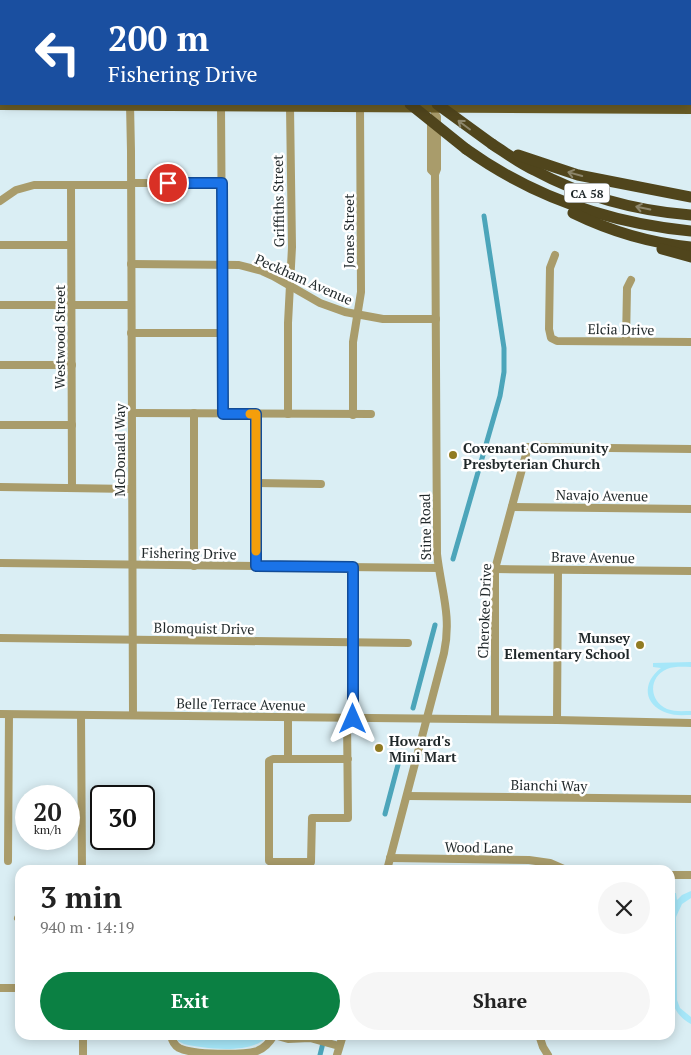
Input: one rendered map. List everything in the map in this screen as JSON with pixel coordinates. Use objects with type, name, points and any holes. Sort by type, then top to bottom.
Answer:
[{"type":"highway","name":"CA 58","points":[[411,105],[466,150],[511,179],[547,196],[585,210],[640,224],[691,231]]},
{"type":"highway","name":"CA 58","points":[[435,107],[534,170],[581,191],[646,209],[691,215]]},
{"type":"highway","points":[[494,146],[578,175],[691,197]]},
{"type":"highway","points":[[511,179],[560,207],[650,245],[691,257]]},
{"type":"highway","points":[[612,229],[655,242],[691,246]]},
{"type":"main road","points":[[0,105],[513,108],[630,106],[691,109]]},
{"type":"main road","points":[[513,108],[523,105]]},
{"type":"street","name":"McDonald Way","points":[[130,105],[133,715]]},
{"type":"street","points":[[221,106],[223,414]]},
{"type":"street","name":"Griffiths Street","points":[[288,414],[288,323],[292,247],[290,107]]},
{"type":"street","name":"Jones Street","points":[[353,415],[353,348],[361,292],[360,107]]},
{"type":"street","name":"Stine Road","points":[[388,865],[444,653],[447,632],[446,608],[437,554],[434,174],[431,170],[431,118],[435,107]]},
{"type":"street","points":[[0,201],[9,194],[25,187],[222,183]]},
{"type":"street","name":"Westwood Street","points":[[71,185],[72,488]]},
{"type":"street","points":[[0,245],[71,245]]},
{"type":"street","name":"Elcia Drive","points":[[555,255],[550,268],[549,329],[551,338],[557,341],[691,342]]},
{"type":"street","name":"Peckham Avenue","points":[[131,264],[239,265],[262,271],[326,306],[358,316],[383,319],[436,319]]},
{"type":"street","points":[[626,341],[627,288],[631,280]]},
{"type":"street","points":[[0,305],[131,305]]},
{"type":"street","points":[[132,333],[223,333]]},
{"type":"street","points":[[0,365],[72,365]]},
{"type":"street","points":[[132,412],[371,414]]},
{"type":"street","points":[[194,413],[194,566]]},
{"type":"street","points":[[256,414],[256,566]]},
{"type":"street","points":[[0,425],[72,425]]},
{"type":"street","name":"Cherokee Drive","points":[[495,719],[495,568],[528,447],[691,449]]},
{"type":"street","points":[[256,483],[321,484]]},
{"type":"street","points":[[0,487],[132,489]]},
{"type":"street","name":"Navajo Avenue","points":[[512,507],[691,509]]},
{"type":"street","name":"Fishering Drive","points":[[0,563],[438,568]]},
{"type":"street","points":[[348,759],[288,759],[269,761],[269,860],[273,862],[311,862],[312,818],[348,818],[353,567]]},
{"type":"street","name":"Brave Avenue","points":[[495,568],[691,571]]},
{"type":"street","points":[[557,720],[558,570]]},
{"type":"street","name":"Blomquist Drive","points":[[0,638],[408,643]]},
{"type":"street","name":"Belle Terrace Avenue","points":[[0,714],[691,723]]},
{"type":"street","points":[[8,861],[4,788],[9,715]]},
{"type":"street","points":[[82,716],[82,865]]},
{"type":"street","points":[[288,717],[288,759]]},
{"type":"street","name":"Bianchi Way","points":[[406,796],[691,799]]},
{"type":"street","name":"Wood Lane","points":[[390,858],[538,860],[552,865]]},
{"type":"street","points":[[538,860],[538,865]]},
{"type":"street","points":[[675,875],[691,875]]},
{"type":"street","points":[[0,988],[15,988]]},
{"type":"street","points":[[83,1040],[83,1055]]},
{"type":"street","points":[[173,1040],[180,1049],[224,1055],[258,1051],[268,1045],[271,1040]]},
{"type":"street","points":[[319,1040],[340,1046]]},
{"type":"street","points":[[337,1055],[341,1040]]},
{"type":"street","points":[[541,1040],[548,1055]]},
{"type":"shaded area","points":[[691,662],[691,667],[673,667],[661,673],[656,678],[653,689],[654,695],[661,705],[673,711],[691,711],[691,715],[673,715],[653,705],[648,693],[648,686],[661,668],[653,667],[653,663]]},
{"type":"shaded area","points":[[691,891],[691,898],[682,904],[676,917],[677,1000],[680,1008],[691,1017],[691,1024],[683,1018],[675,1007],[675,893],[677,900],[682,895]]},
{"type":"shaded area","points":[[263,1040],[252,1046],[229,1049],[204,1048],[178,1041]]},
{"type":"waterway","points":[[453,559],[500,396],[504,372],[504,348],[484,216]]},
{"type":"waterway","points":[[413,708],[435,625]]},
{"type":"waterway","points":[[385,814],[399,761]]},
{"type":"waterway","points":[[320,1055],[324,1040]]},
{"type":"slow traffic","points":[[250,414],[256,414],[256,551]]},
{"type":"place","name":"Covenant Community Presbyterian Church","points":[[453,455]]},
{"type":"place","name":"Munsey Elementary School","points":[[640,645]]},
{"type":"place","name":"Howard's Mini Mart","points":[[379,748]]},
{"type":"route","points":[[168,183],[222,183],[223,414],[256,414],[256,566],[353,567],[353,719]]}]
